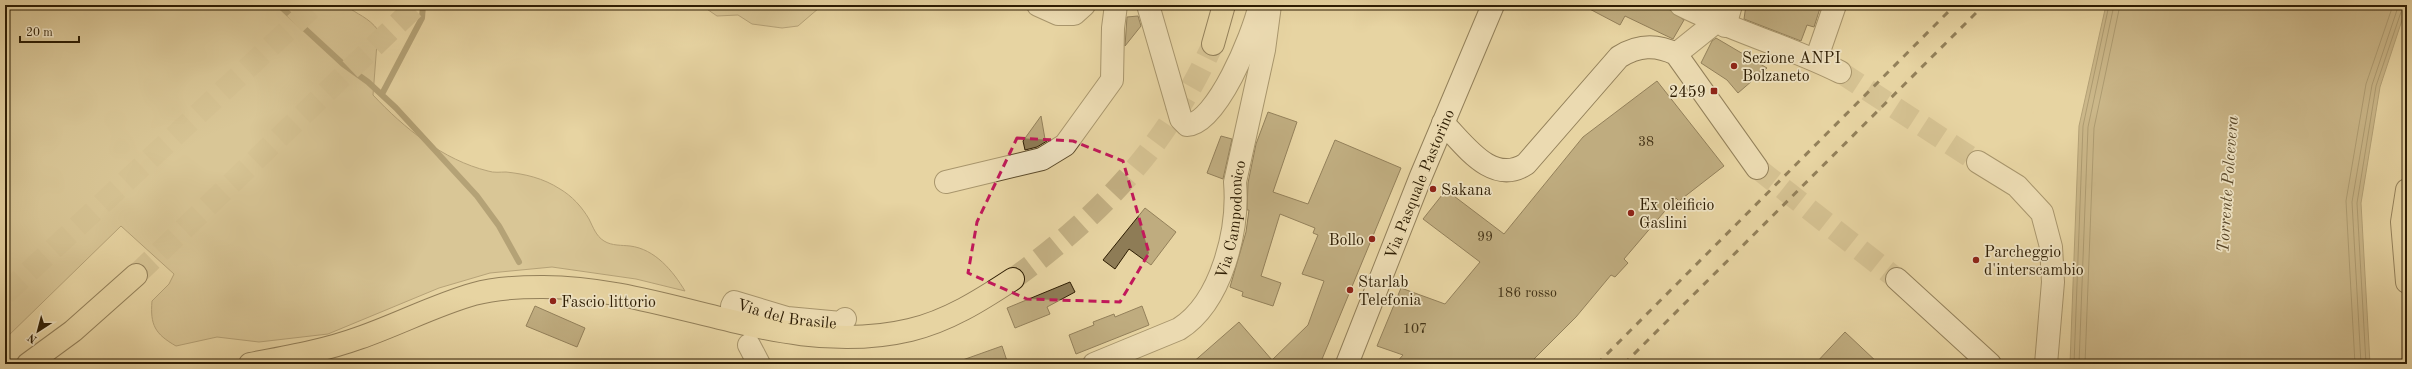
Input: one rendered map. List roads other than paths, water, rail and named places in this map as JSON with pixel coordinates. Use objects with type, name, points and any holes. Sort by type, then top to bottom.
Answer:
[{"type":"main road","points":[[1213,44],[1224,5]]},
{"type":"main road","points":[[2407,190],[2402,222],[2407,282]]},
{"type":"main road","points":[[28,364],[73,331],[136,275]]},
{"type":"main road","points":[[250,364],[319,351],[358,338],[474,294],[504,289],[541,287],[583,289],[646,299],[770,330],[848,337],[911,330],[954,315],[1013,279]]},
{"type":"street","points":[[1038,5],[1058,14],[1074,14],[1084,5]]},
{"type":"street","points":[[946,182],[1042,159],[1065,145],[1112,80],[1113,28],[1116,5]]},
{"type":"street","points":[[1148,5],[1181,118],[1187,125],[1198,121],[1208,111],[1231,78],[1253,31],[1260,5]]},
{"type":"street","name":"Via Campodonico","points":[[1094,364],[1179,329],[1191,321],[1207,301],[1218,280],[1234,228],[1236,199],[1235,182],[1264,50],[1270,5]]},
{"type":"street","name":"Via Pasquale Pastorino","points":[[1347,364],[1443,123],[1493,5]]},
{"type":"street","points":[[1681,5],[1720,24],[1816,60],[1840,72]]},
{"type":"street","points":[[1676,54],[1720,24],[1731,5]]},
{"type":"street","points":[[1816,60],[1835,5]]},
{"type":"street","points":[[1443,123],[1478,158],[1491,168],[1509,170],[1521,167],[1619,57],[1630,51],[1644,47],[1660,48],[1676,54],[1757,168]]},
{"type":"street","points":[[1978,162],[2017,186],[2042,213],[2051,247],[2053,282],[2046,364]]},
{"type":"street","points":[[1897,279],[1990,364]]},
{"type":"street","name":"Via del Brasile","points":[[732,306],[734,302],[738,302],[745,307],[787,318],[841,323],[845,318]]},
{"type":"street","points":[[749,345],[759,364]]},
{"type":"water","name":"Torrente Polcevera","points":[[2106,5],[2407,5],[2380,87],[2361,203],[2370,364],[2070,364],[2079,126]]},
{"type":"waterway","points":[[279,5],[343,64],[368,82],[396,108],[477,196],[499,226],[519,262]]},
{"type":"waterway","points":[[382,94],[422,18],[423,5]]},
{"type":"tunnel","points":[[5,294],[315,5]]},
{"type":"tunnel","points":[[136,275],[417,5]]},
{"type":"tunnel","points":[[1013,279],[1076,229],[1129,175],[1153,146],[1175,115],[1195,81],[1213,44]]},
{"type":"tunnel","points":[[1840,72],[1978,162]]},
{"type":"tunnel","points":[[1757,168],[1897,279]]},
{"type":"railway","points":[[1597,364],[1955,5]]},
{"type":"railway","points":[[1624,364],[1984,5]]},
{"type":"place","name":"Sezione ANPI Bolzaneto","points":[[1734,66]]},
{"type":"place","name":"2459","points":[[1714,91]]},
{"type":"place","name":"Sakana","points":[[1433,189]]},
{"type":"place","name":"Ex oleificio Gaslini","points":[[1631,213]]},
{"type":"place","name":"Bollo","points":[[1372,239]]},
{"type":"place","name":"Parcheggio d'interscambio","points":[[1976,260]]},
{"type":"place","name":"Starlab Telefonia","points":[[1350,290]]},
{"type":"place","name":"Fascio littorio","points":[[553,301]]}]
